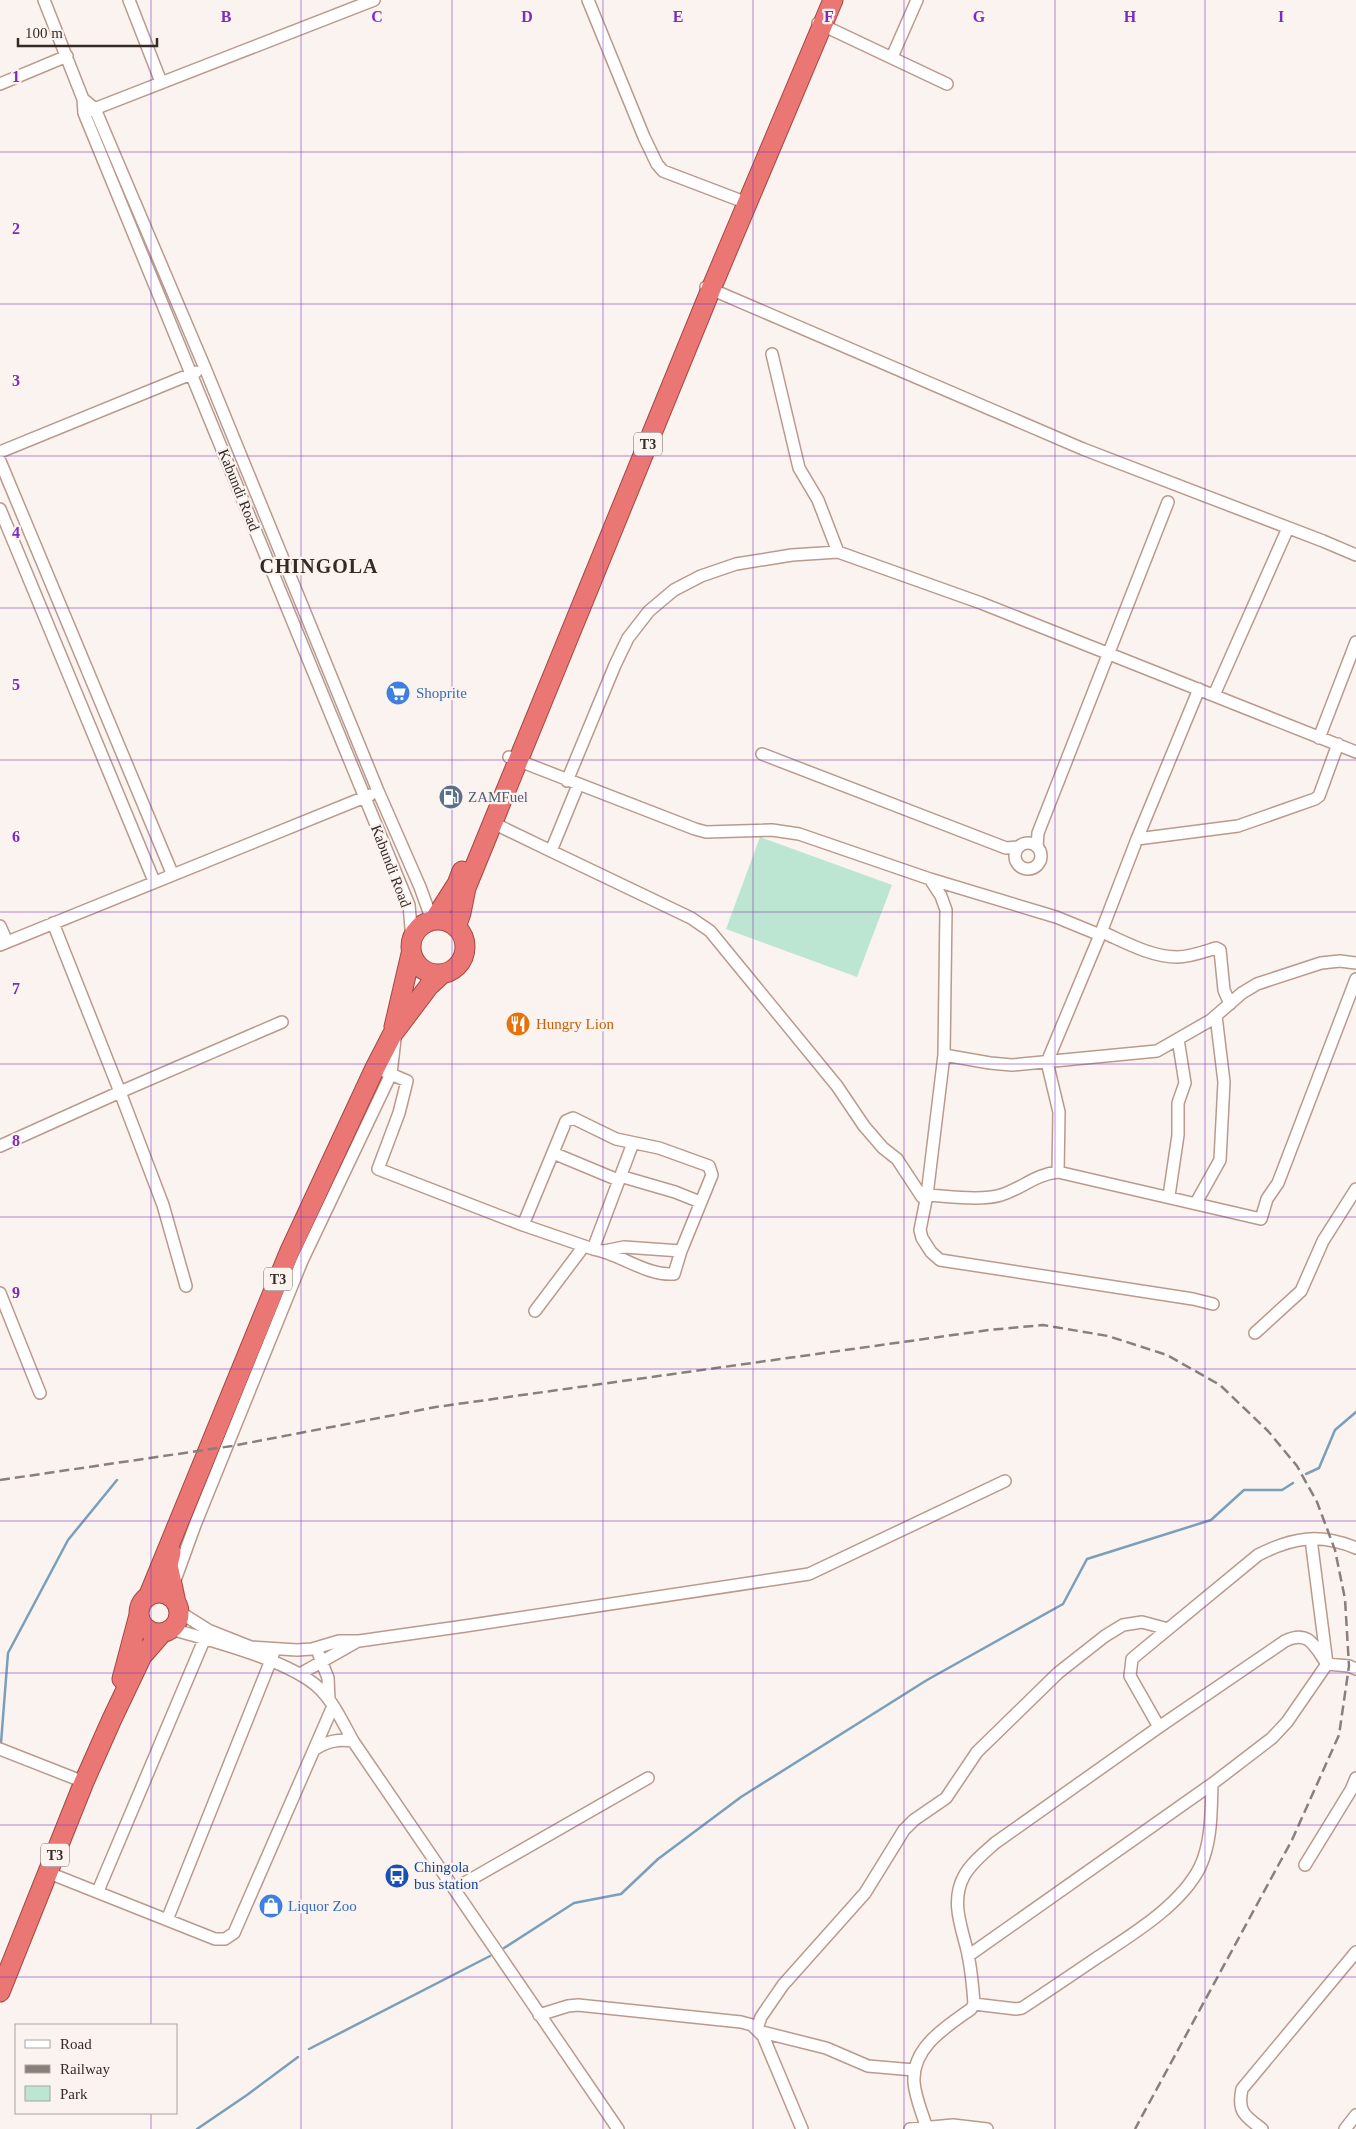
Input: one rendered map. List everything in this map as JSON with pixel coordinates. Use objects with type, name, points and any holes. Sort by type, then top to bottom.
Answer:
[{"type":"highway","name":"T3","points":[[818,23],[822,0]]},
{"type":"highway","name":"T3","points":[[394,1033],[411,946],[417,929],[433,920],[457,884],[514,759],[707,287],[818,23],[833,0]]},
{"type":"highway","name":"T3","points":[[112,1719],[141,1604],[148,1597],[289,1253],[383,1052],[394,1033],[429,986],[442,974],[458,965],[465,950],[461,934],[456,927],[466,888],[493,823],[514,759]]},
{"type":"highway","points":[[433,920],[446,921],[456,927]]},
{"type":"highway","points":[[411,946],[416,963],[423,970],[432,974],[442,974]]},
{"type":"highway","name":"T3","points":[[0,1992],[84,1782],[112,1719],[142,1656],[178,1618],[168,1565],[175,1528]]},
{"type":"highway","points":[[148,1597],[160,1594],[175,1601]]},
{"type":"highway","points":[[139,1615],[140,1621],[149,1631],[167,1631]]},
{"type":"street","name":"Kabundi Road","points":[[44,0],[191,374],[408,905],[411,946]]},
{"type":"street","points":[[129,0],[161,82]]},
{"type":"street","points":[[89,111],[374,0]]},
{"type":"street","points":[[588,0],[644,137],[657,164],[663,171],[743,202]]},
{"type":"street","points":[[892,57],[917,0]]},
{"type":"street","points":[[818,23],[947,84]]},
{"type":"street","points":[[0,84],[67,56]]},
{"type":"street","name":"Kabundi Road","points":[[89,111],[205,368],[378,791],[433,920]]},
{"type":"street","points":[[707,287],[1083,449],[1356,555]]},
{"type":"street","points":[[772,354],[799,468],[818,500],[838,552]]},
{"type":"street","points":[[0,452],[205,368]]},
{"type":"street","points":[[0,460],[172,873]]},
{"type":"street","points":[[1016,846],[1015,860],[1024,869],[1036,866],[1041,857],[1037,847],[1038,833],[1168,502]]},
{"type":"street","points":[[247,510],[261,504]]},
{"type":"street","points":[[0,509],[154,882]]},
{"type":"street","points":[[1214,695],[1288,528]]},
{"type":"street","points":[[567,781],[628,638],[649,611],[674,590],[701,576],[736,564],[838,552],[981,603],[1356,752]]},
{"type":"street","points":[[36,597],[54,590]]},
{"type":"street","points":[[1318,738],[1356,642]]},
{"type":"street","points":[[1058,1172],[1059,1112],[1047,1062],[1101,934],[1137,839],[1199,689]]},
{"type":"street","points":[[97,743],[115,736]]},
{"type":"street","points":[[1137,839],[1238,826],[1315,799],[1321,792],[1338,744]]},
{"type":"street","points":[[762,754],[1016,846],[1037,847]]},
{"type":"street","points":[[514,759],[567,781],[706,832],[772,830],[799,834],[930,879],[1056,917],[1142,949],[1179,957],[1216,948],[1220,950],[1224,990],[1230,1004]]},
{"type":"street","points":[[551,851],[578,785]]},
{"type":"street","points":[[0,926],[3,943],[378,791]]},
{"type":"street","points":[[493,823],[691,918],[710,931],[837,1086],[864,1126],[883,1148],[897,1159],[924,1196]]},
{"type":"street","points":[[1016,846],[1038,833]]},
{"type":"street","points":[[930,879],[941,896],[946,910],[944,1055],[921,1222],[922,1238],[930,1252],[940,1260],[1193,1299],[1213,1304]]},
{"type":"street","points":[[420,887],[426,894],[434,897],[444,896],[452,892]]},
{"type":"street","points":[[53,923],[163,1205],[186,1286]]},
{"type":"street","points":[[944,1055],[1012,1065],[1157,1051],[1216,1016],[1242,993],[1257,984],[1305,967],[1340,961],[1356,963]]},
{"type":"street","points":[[924,1196],[993,1197],[1012,1191],[1039,1176],[1058,1172],[1169,1196],[1261,1219],[1267,1199],[1278,1183],[1356,979]]},
{"type":"street","points":[[1196,1203],[1220,1160],[1224,1082],[1216,1016]]},
{"type":"street","points":[[0,1146],[282,1022]]},
{"type":"street","points":[[394,1033],[390,1074],[302,1261],[195,1525],[175,1601],[207,1634],[300,1674],[313,1682],[331,1703],[353,1741],[618,2129]]},
{"type":"street","points":[[1169,1196],[1178,1135],[1178,1103],[1184,1083],[1178,1039]]},
{"type":"street","points":[[383,1052],[386,1072],[407,1081],[400,1113],[378,1169],[523,1225],[641,1267],[670,1274],[676,1271],[681,1250],[712,1174],[709,1166],[660,1148],[616,1138],[573,1118],[569,1118],[523,1225]]},
{"type":"street","points":[[535,1311],[594,1249],[633,1143]]},
{"type":"street","points":[[553,1152],[619,1178],[675,1192],[700,1202]]},
{"type":"street","points":[[1255,1333],[1301,1291],[1323,1241],[1356,1189]]},
{"type":"street","points":[[594,1249],[624,1247],[681,1250]]},
{"type":"street","points":[[0,1293],[40,1393]]},
{"type":"street","points":[[167,1631],[207,1634],[251,1647],[274,1650],[312,1649],[339,1641],[359,1640],[809,1574],[1005,1481]]},
{"type":"street","points":[[968,1956],[1212,1784],[1272,1738],[1287,1722],[1327,1664],[1311,1539]]},
{"type":"street","points":[[1159,1727],[1130,1676],[1132,1659],[1258,1555],[1276,1546],[1291,1541],[1331,1539],[1356,1548]]},
{"type":"street","points":[[758,2030],[761,2017],[783,1985],[865,1893],[904,1830],[914,1820],[946,1798],[976,1752],[1037,1693],[1076,1658],[1105,1636],[1123,1625],[1142,1622],[1168,1629]]},
{"type":"street","points":[[98,1891],[207,1634]]},
{"type":"street","points":[[926,2126],[916,2095],[914,2070],[919,2055],[927,2044],[971,2009],[974,2004],[968,1956],[956,1902],[964,1875],[980,1856],[995,1843],[1159,1727],[1293,1637],[1310,1639],[1327,1664]]},
{"type":"street","points":[[300,1674],[359,1640]]},
{"type":"street","points":[[48,1873],[98,1891],[215,1939],[225,1939],[234,1933],[315,1749],[331,1703],[326,1673],[320,1656],[312,1649]]},
{"type":"street","points":[[167,1920],[274,1650]]},
{"type":"street","points":[[326,1673],[337,1652]]},
{"type":"street","points":[[1327,1664],[1348,1666],[1356,1669]]},
{"type":"street","points":[[315,1749],[326,1742],[340,1739],[353,1741]]},
{"type":"street","points":[[0,1749],[84,1782]]},
{"type":"street","points":[[454,1889],[648,1778]]},
{"type":"street","points":[[1305,1864],[1351,1790],[1356,1778]]},
{"type":"street","points":[[974,2004],[1016,2010],[1022,2008],[1133,1934],[1177,1898],[1192,1881],[1206,1849],[1210,1830],[1212,1784]]},
{"type":"street","points":[[1262,2129],[1245,2116],[1240,2108],[1242,2089],[1356,1952]]},
{"type":"street","points":[[539,2015],[568,2006],[578,2005],[741,2022],[758,2030],[826,2048],[868,2066],[914,2070]]},
{"type":"street","points":[[758,2030],[763,2036],[802,2129]]},
{"type":"street","points":[[1345,2129],[1356,2116]]},
{"type":"street","points":[[910,2129],[926,2126],[954,2125],[987,2129]]},
{"type":"green space","points":[[760,837],[892,885],[857,977],[726,929]]},
{"type":"waterway","points":[[1306,1474],[1319,1468],[1335,1430],[1356,1412]]},
{"type":"waterway","points":[[1,1743],[8,1653],[68,1540],[117,1480]]},
{"type":"waterway","points":[[504,1948],[574,1903],[621,1894],[658,1859],[741,1797],[927,1680],[1063,1604],[1087,1559],[1211,1520],[1244,1490],[1282,1490],[1293,1483]]},
{"type":"waterway","points":[[309,2049],[490,1956]]},
{"type":"waterway","points":[[197,2129],[298,2057]]},
{"type":"railway","points":[[0,1480],[232,1446],[436,1407],[989,1330],[1043,1325],[1108,1336],[1167,1355],[1220,1385],[1268,1431],[1297,1466],[1317,1502],[1335,1550],[1345,1599],[1349,1666],[1339,1735],[1292,1840],[1135,2129]]},
{"type":"place","name":"Shoprite","points":[[398,693]]},
{"type":"place","name":"ZAMFuel","points":[[451,797]]},
{"type":"place","name":"Hungry Lion","points":[[518,1024]]},
{"type":"place","name":"Chingola bus station","points":[[397,1876]]},
{"type":"place","name":"Liquor Zoo","points":[[271,1906]]},
{"type":"district","name":"CHINGOLA","points":[[319,566]]}]
